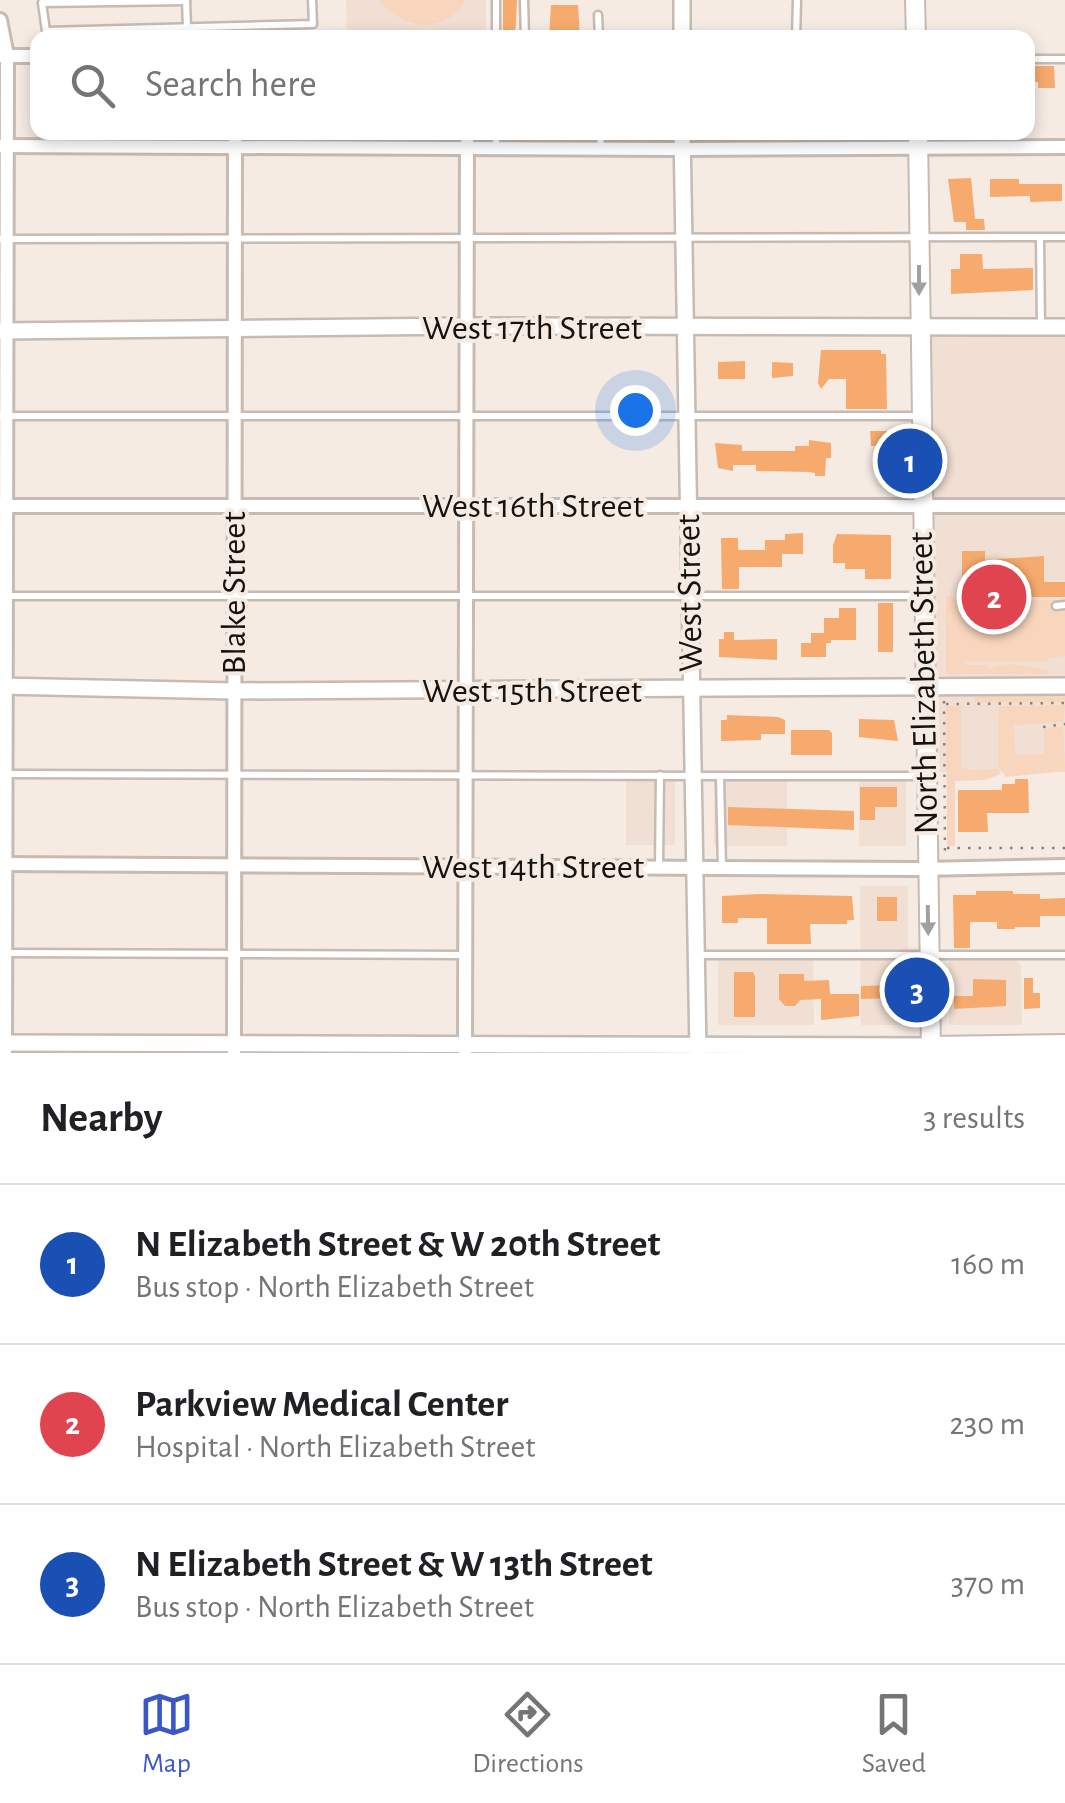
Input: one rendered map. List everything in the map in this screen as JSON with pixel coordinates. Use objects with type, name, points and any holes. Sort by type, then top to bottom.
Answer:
[{"type":"main road","points":[[915,0],[916,30]]},
{"type":"main road","name":"North Elizabeth Street","points":[[918,140],[925,776],[936,869],[928,955],[930,1050]]},
{"type":"main road","points":[[930,1050],[1065,1044]]},
{"type":"street","points":[[682,0],[682,30]]},
{"type":"street","points":[[0,20],[4,56],[4,1046],[930,1050]]},
{"type":"street","points":[[4,56],[30,56]]},
{"type":"street","points":[[4,146],[235,140],[600,149],[682,141],[918,140],[1065,146]]},
{"type":"street","name":"Blake Street","points":[[234,1049],[235,140]]},
{"type":"street","points":[[465,1049],[467,140]]},
{"type":"street","name":"West Street","points":[[682,141],[698,1050]]},
{"type":"street","name":"West 17th Street","points":[[4,332],[465,326],[1065,327]]},
{"type":"street","name":"West 16th Street","points":[[4,506],[1065,506]]},
{"type":"street","name":"West 15th Street","points":[[3,686],[234,691],[924,688],[944,696],[1065,686]]},
{"type":"street","name":"West 14th Street","points":[[3,864],[722,869],[1065,866]]},
{"type":"lane","points":[[46,30],[42,2],[186,0],[187,27]]},
{"type":"lane","points":[[81,30],[313,24],[312,0]]},
{"type":"lane","points":[[496,0],[496,30]]},
{"type":"lane","points":[[524,0],[524,30]]},
{"type":"lane","points":[[796,0],[796,30]]},
{"type":"lane","points":[[598,16],[598,30]]},
{"type":"lane","points":[[1035,59],[1065,59]]},
{"type":"lane","points":[[496,140],[496,148]]},
{"type":"lane","points":[[600,140],[600,149]]},
{"type":"lane","points":[[4,239],[1065,236]]},
{"type":"lane","points":[[1040,237],[1041,327]]},
{"type":"lane","points":[[4,416],[921,416]]},
{"type":"lane","points":[[4,596],[923,596]]},
{"type":"lane","points":[[3,774],[925,776]]},
{"type":"lane","points":[[658,868],[660,775]]},
{"type":"lane","points":[[720,776],[722,869]]},
{"type":"lane","points":[[2,953],[464,955]]},
{"type":"lane","points":[[696,955],[1065,954]]},
{"type":"path","points":[[936,869],[945,848],[944,696],[1065,703]]},
{"type":"path","points":[[1044,727],[1065,724]]},
{"type":"path","points":[[945,848],[1065,848]]},
{"type":"shaded area","points":[[346,0],[486,0],[486,30],[347,30]]},
{"type":"shaded area","points":[[379,0],[466,0],[447,19],[423,24],[399,17]]},
{"type":"shaded area","points":[[919,327],[1065,327],[1065,772],[925,772]]},
{"type":"shaded area","points":[[986,590],[995,590],[1005,600],[1065,600],[1065,656],[1048,661],[965,665],[985,665],[990,669],[1019,665],[1048,670],[1048,674],[946,674],[946,596],[957,602],[986,602]]},
{"type":"shaded area","points":[[977,694],[1065,694],[1065,702],[974,702]]},
{"type":"shaded area","points":[[1065,705],[1063,722],[1014,725],[1015,755],[1044,754],[1044,729],[1063,726],[1065,771],[1006,777],[998,766],[999,706]]},
{"type":"shaded area","points":[[946,706],[961,706],[961,767],[996,769],[1001,774],[985,780],[955,781],[955,846],[947,846]]},
{"type":"shaded area","points":[[626,779],[675,779],[675,845],[626,845]]},
{"type":"shaded area","points":[[714,780],[787,780],[787,846],[714,846]]},
{"type":"shaded area","points":[[859,781],[906,781],[906,846],[859,846]]},
{"type":"shaded area","points":[[860,886],[908,886],[908,1025],[861,1025]]},
{"type":"shaded area","points":[[718,951],[813,951],[814,1025],[718,1025]]},
{"type":"shaded area","points":[[949,960],[1015,960],[1021,965],[1022,1025],[949,1025]]},
{"type":"building","points":[[503,0],[517,0],[515,30],[503,30]]},
{"type":"building","points":[[551,5],[578,5],[580,30],[549,30]]},
{"type":"building","points":[[1035,66],[1054,66],[1055,88],[1038,88]]},
{"type":"building","points":[[971,178],[975,219],[984,219],[985,230],[966,230],[966,222],[954,222],[948,179]]},
{"type":"building","points":[[990,179],[1062,184],[1062,201],[1030,202],[1030,196],[990,197]]},
{"type":"building","points":[[960,254],[982,254],[983,269],[1033,268],[1033,290],[951,294],[951,269],[960,269]]},
{"type":"building","points":[[821,350],[881,350],[881,354],[886,354],[887,409],[846,409],[846,379],[829,379],[821,389]]},
{"type":"building","points":[[745,361],[745,379],[718,379],[718,362]]},
{"type":"building","points":[[772,362],[793,363],[793,376],[772,378]]},
{"type":"building","points":[[870,431],[891,431],[891,459],[877,459],[877,446],[871,446]]},
{"type":"building","points":[[809,440],[831,443],[825,476],[756,471],[756,465],[733,465],[733,471],[718,468],[715,443],[742,445],[742,451],[795,451],[795,446],[809,446]]},
{"type":"building","points":[[803,533],[803,554],[782,554],[782,567],[739,567],[739,589],[722,589],[721,538],[738,538],[738,550],[765,550],[765,540],[785,540],[785,534]]},
{"type":"building","points":[[837,534],[891,535],[891,579],[865,579],[865,569],[845,569],[845,563],[833,563]]},
{"type":"building","points":[[962,551],[985,551],[985,560],[1044,556],[1044,582],[1065,582],[1065,597],[1007,597],[1008,589],[985,589],[985,598],[962,598]]},
{"type":"building","points":[[878,603],[893,603],[893,652],[878,652]]},
{"type":"building","points":[[839,608],[856,608],[856,640],[831,640],[826,643],[826,657],[801,657],[801,643],[811,643],[811,633],[824,633],[824,618],[839,618]]},
{"type":"building","points":[[724,632],[734,632],[734,640],[777,639],[777,660],[719,657],[719,639],[724,639]]},
{"type":"building","points":[[727,715],[778,717],[785,720],[785,734],[761,734],[761,740],[721,741],[721,720],[727,720]]},
{"type":"building","points":[[859,719],[894,720],[898,741],[859,737]]},
{"type":"building","points":[[791,730],[829,730],[832,755],[791,755]]},
{"type":"building","points":[[1015,779],[1028,779],[1029,813],[987,813],[988,832],[958,832],[958,790],[1002,790],[1002,784],[1015,784]]},
{"type":"building","points":[[860,787],[897,787],[897,807],[875,807],[875,820],[860,820]]},
{"type":"building","points":[[728,807],[854,811],[854,830],[728,825]]},
{"type":"building","points":[[976,891],[1065,898],[1065,916],[1040,916],[1040,927],[1015,929],[997,929],[997,922],[970,922],[970,948],[954,948],[953,895],[976,895]]},
{"type":"building","points":[[722,896],[852,896],[854,920],[847,920],[847,924],[810,924],[811,944],[767,944],[767,918],[738,918],[738,923],[722,923]]},
{"type":"building","points":[[877,897],[897,897],[897,921],[877,921]]},
{"type":"building","points":[[734,972],[753,972],[755,976],[755,1017],[734,1017]]},
{"type":"building","points":[[779,974],[804,974],[804,981],[829,980],[830,994],[859,994],[859,1016],[821,1020],[821,999],[800,1000],[795,1006],[785,1006],[779,999]]},
{"type":"building","points":[[1024,978],[1033,978],[1033,993],[1040,993],[1040,1008],[1024,1009]]},
{"type":"building","points":[[973,979],[1006,980],[1006,1006],[954,1009],[954,996],[973,996]]},
{"type":"building","points":[[900,985],[900,998],[861,999],[861,986]]},
{"type":"place","name":"N Elizabeth Street & W 20th Street","points":[[910,461]]},
{"type":"place","name":"Parkview Medical Center","points":[[994,597]]},
{"type":"place","name":"N Elizabeth Street & W 13th Street","points":[[917,990]]}]
